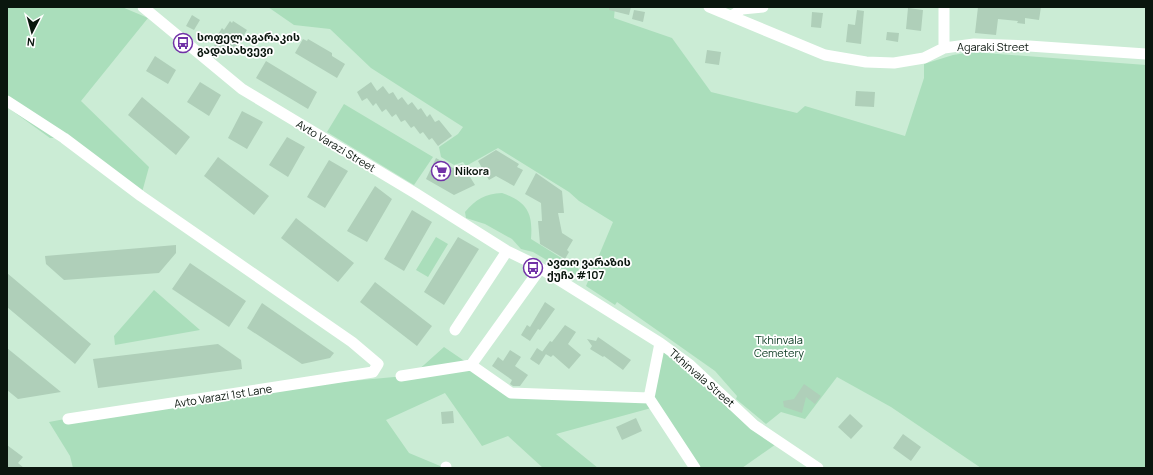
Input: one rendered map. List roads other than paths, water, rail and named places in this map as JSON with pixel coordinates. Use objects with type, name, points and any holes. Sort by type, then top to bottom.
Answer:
[{"type":"street","name":"Avto Varazi Street","points":[[143,7],[242,89],[415,193],[507,251],[540,268]]},
{"type":"street","name":"Agaraki Street","points":[[709,7],[733,15],[825,55],[847,59],[894,63],[924,58],[944,48],[974,44],[1146,54]]},
{"type":"street","points":[[733,15],[742,9],[763,7]]},
{"type":"street","points":[[944,7],[944,48]]},
{"type":"street","name":"Avto Varazi 1st Lane","points":[[7,101],[64,138],[141,196],[352,342],[378,364],[373,372],[68,419]]},
{"type":"street","points":[[455,330],[507,251]]},
{"type":"street","points":[[471,365],[540,268]]},
{"type":"street","name":"Tkhinvala Street","points":[[540,268],[660,343],[690,365],[754,425],[818,468]]},
{"type":"street","points":[[660,343],[649,398],[695,468]]},
{"type":"street","points":[[401,376],[471,365],[511,393],[649,398]]},
{"type":"place","name":"სოფელ აგარაკის გადასახვევი","points":[[183,43]]},
{"type":"place","name":"Nikora","points":[[441,171]]},
{"type":"place","name":"ავთო ვარაზის ქუჩა #107","points":[[533,268]]},
{"type":"park label","name":"Tkhinvala Cemetery","points":[[779,346]]}]
